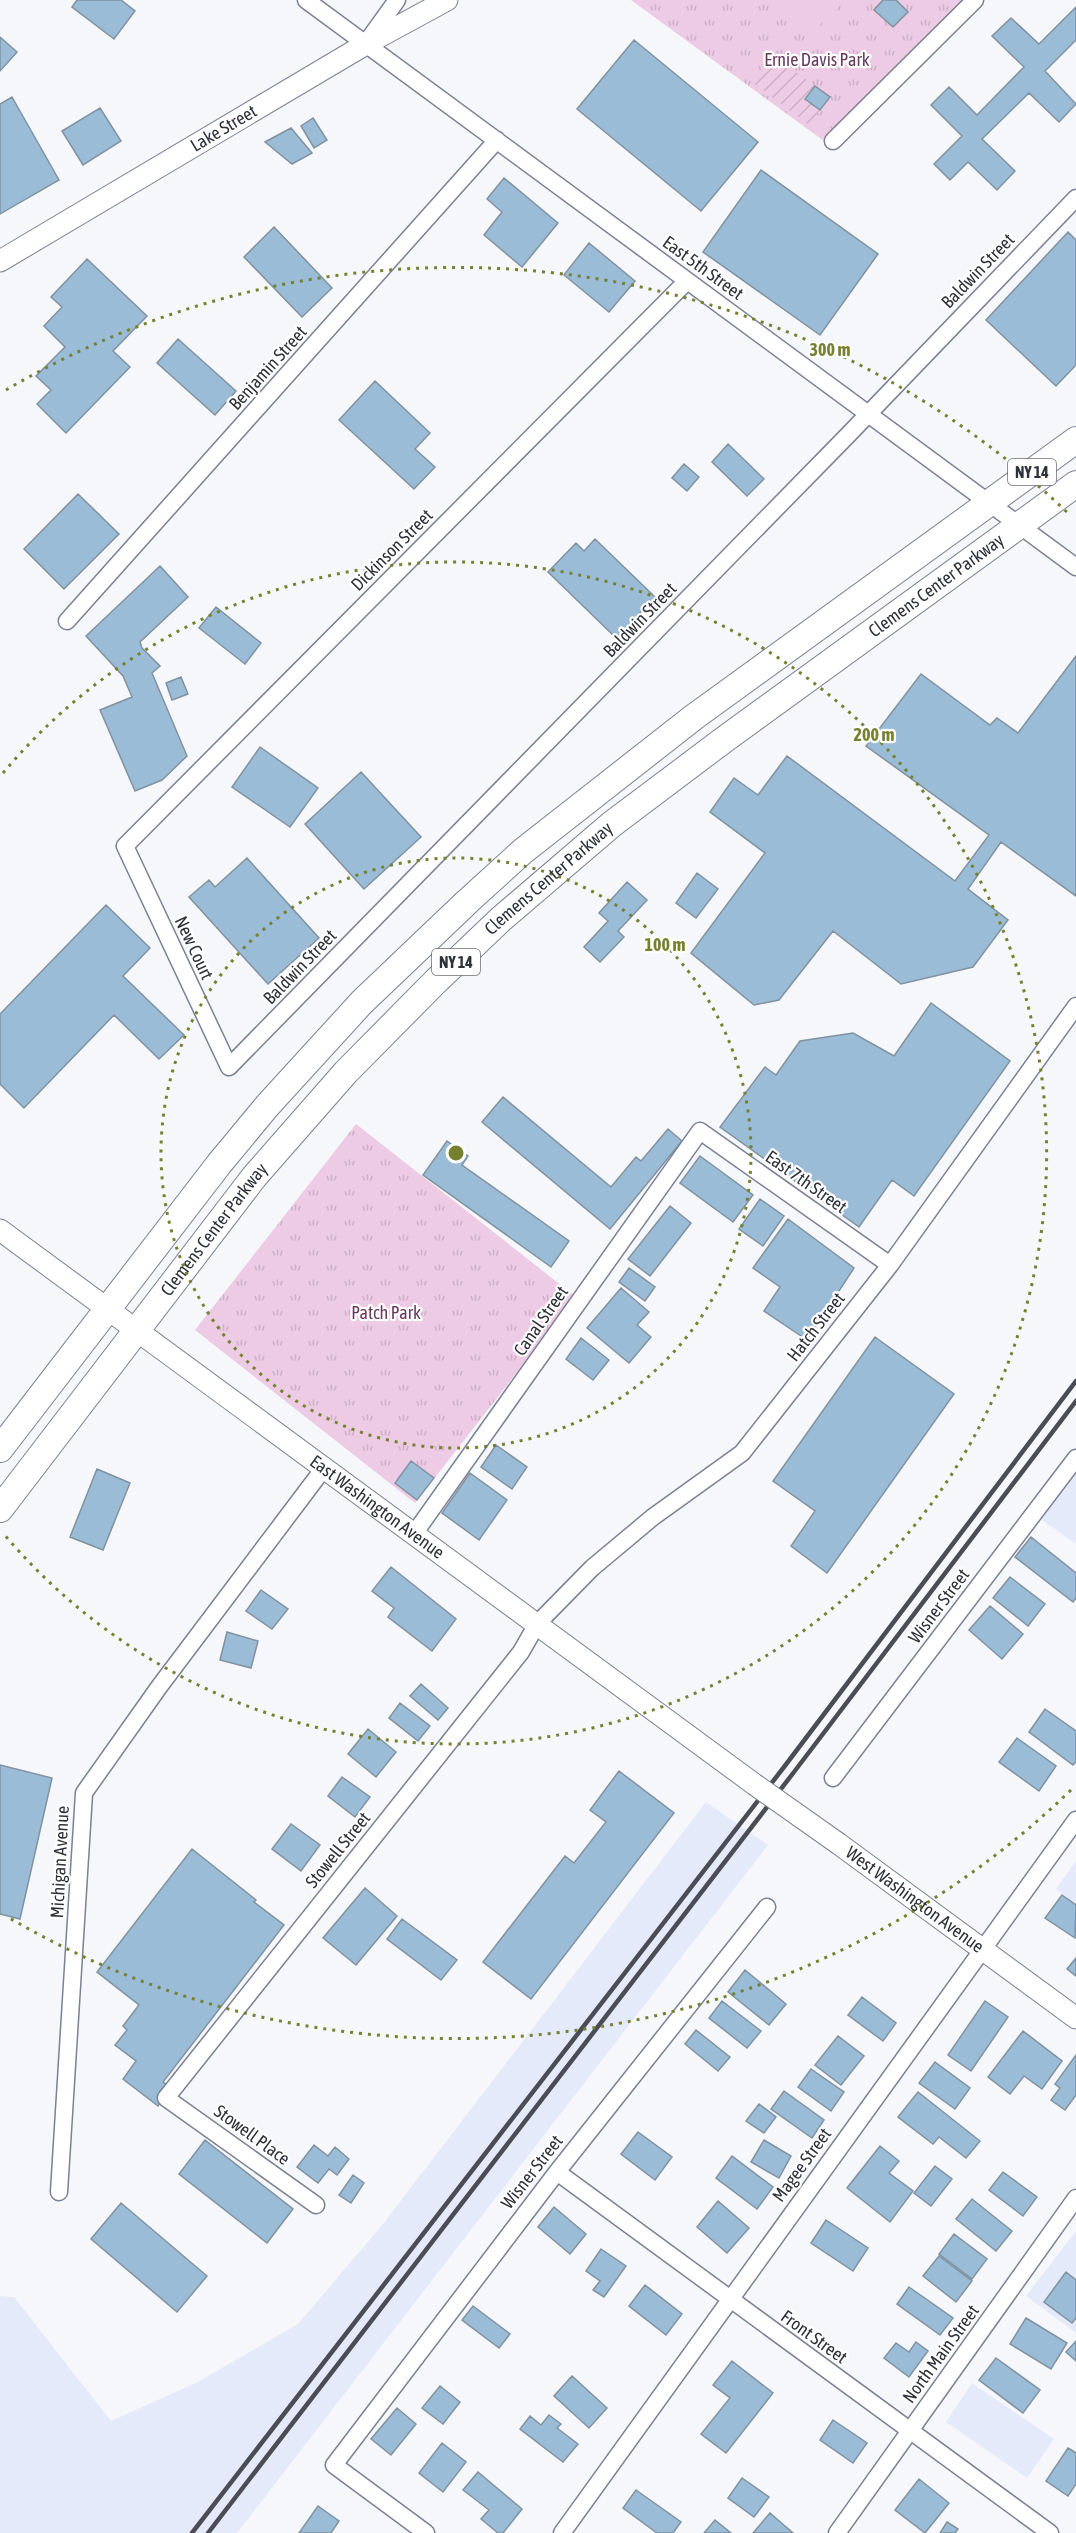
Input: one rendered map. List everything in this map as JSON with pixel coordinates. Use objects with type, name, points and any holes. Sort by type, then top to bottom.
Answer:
[{"type":"main road","name":"Clemens Center Parkway","points":[[0,1449],[219,1164],[267,1106],[362,1002],[523,850],[694,717],[1076,440]]},
{"type":"main road","name":"Clemens Center Parkway","points":[[0,1509],[254,1177],[290,1134],[398,1018],[501,919],[555,871],[631,810],[1076,484]]},
{"type":"street","name":"East 5th Street","points":[[306,0],[1076,567]]},
{"type":"street","points":[[366,44],[397,0]]},
{"type":"street","name":"Lake Street","points":[[0,261],[366,44],[447,0]]},
{"type":"street","points":[[833,141],[975,0]]},
{"type":"street","name":"Benjamin Street","points":[[67,621],[497,140]]},
{"type":"street","name":"Baldwin Street","points":[[229,1067],[868,414],[1076,198]]},
{"type":"street","name":"Dickinson Street","points":[[125,846],[687,281]]},
{"type":"street","name":"New Court","points":[[125,846],[229,1067]]},
{"type":"street","name":"Hatch Street","points":[[537,1624],[609,1553],[653,1517],[742,1453],[890,1265],[1076,1006]]},
{"type":"street","name":"East 7th Street","points":[[700,1131],[890,1265]]},
{"type":"street","name":"Canal Street","points":[[414,1534],[700,1131]]},
{"type":"street","name":"East Washington Avenue","points":[[0,1230],[754,1784]]},
{"type":"street","name":"Wisner Street","points":[[833,1778],[1076,1458]]},
{"type":"street","name":"Michigan Avenue","points":[[59,2192],[84,1793],[159,1687],[324,1468]]},
{"type":"street","name":"Stowell Street","points":[[166,2098],[521,1652],[537,1624]]},
{"type":"street","name":"West Washington Avenue","points":[[754,1784],[924,1908],[982,1947],[1076,2018]]},
{"type":"street","name":"Magee Street","points":[[562,2533],[982,1947],[1076,1820]]},
{"type":"street","name":"Wisner Street","points":[[426,2533],[334,2465],[556,2172],[766,1907]]},
{"type":"street","name":"Stowell Place","points":[[166,2098],[316,2205]]},
{"type":"street","name":"Front Street","points":[[556,2172],[1050,2533]]},
{"type":"street","name":"North Main Street","points":[[837,2533],[1076,2198]]},
{"type":"shaded area","points":[[1076,1469],[1076,1544],[1039,1518]]},
{"type":"shaded area","points":[[706,1802],[768,1845],[237,2533],[0,2533],[0,2296],[14,2297],[111,2421],[196,2383],[298,2324],[383,2224]]},
{"type":"shaded area","points":[[1076,1861],[1076,1904],[1056,1889]]},
{"type":"shaded area","points":[[1076,2231],[1076,2333],[1026,2296]]},
{"type":"shaded area","points":[[972,2383],[1054,2439],[1027,2478],[946,2422]]},
{"type":"green space","name":"Ernie Davis Park","points":[[631,0],[969,0],[824,141]]},
{"type":"green space","points":[[787,0],[846,0],[812,32],[784,2]]},
{"type":"green space","points":[[772,55],[815,86],[805,99],[820,110],[809,125],[752,82]]},
{"type":"green space","name":"Patch Park","points":[[356,1124],[576,1297],[415,1503],[195,1330]]},
{"type":"building","points":[[77,0],[121,0],[135,11],[114,39],[72,7]]},
{"type":"building","points":[[883,0],[896,0],[908,12],[893,27],[874,10]]},
{"type":"building","points":[[1076,7],[1076,40],[1045,71],[1076,104],[1059,122],[1029,93],[982,139],[1015,171],[997,190],[968,162],[950,180],[934,164],[962,136],[931,105],[949,87],[977,115],[1024,67],[992,36],[1011,18],[1039,44]]},
{"type":"building","points":[[0,37],[17,52],[0,71]]},
{"type":"building","points":[[634,40],[758,142],[701,211],[577,109]]},
{"type":"building","points":[[815,86],[830,97],[820,110],[805,99]]},
{"type":"building","points":[[12,97],[59,180],[0,214],[0,104]]},
{"type":"building","points":[[100,108],[121,141],[83,165],[62,131]]},
{"type":"building","points":[[313,118],[327,140],[314,148],[301,126]]},
{"type":"building","points":[[291,128],[312,153],[292,164],[265,142]]},
{"type":"building","points":[[761,170],[878,254],[820,335],[703,252]]},
{"type":"building","points":[[504,178],[558,223],[522,267],[484,235],[502,212],[487,199]]},
{"type":"building","points":[[274,227],[332,288],[302,317],[244,257]]},
{"type":"building","points":[[1068,232],[1076,240],[1076,365],[1056,386],[986,320]]},
{"type":"building","points":[[589,243],[635,281],[609,312],[564,275]]},
{"type":"building","points":[[87,259],[147,316],[113,351],[130,367],[66,433],[37,404],[51,390],[36,376],[65,347],[44,326],[62,307],[51,297]]},
{"type":"building","points":[[178,339],[236,391],[215,415],[157,363]]},
{"type":"building","points":[[375,381],[430,433],[415,449],[435,467],[414,489],[339,420]]},
{"type":"building","points":[[728,444],[764,479],[747,496],[712,462]]},
{"type":"building","points":[[684,464],[699,477],[687,491],[672,478]]},
{"type":"building","points":[[78,494],[119,534],[64,589],[24,549]]},
{"type":"building","points":[[595,539],[655,597],[616,638],[548,572],[576,543],[584,551]]},
{"type":"building","points":[[160,566],[188,597],[140,642],[142,648],[160,666],[152,673],[187,756],[162,780],[135,791],[100,710],[132,697],[123,676],[86,636]]},
{"type":"building","points":[[216,607],[261,643],[245,664],[199,628]]},
{"type":"building","points":[[1076,656],[1076,896],[1001,842],[968,889],[1008,920],[973,967],[901,984],[833,931],[779,1000],[754,1005],[691,953],[765,853],[710,812],[734,778],[758,795],[787,756],[955,881],[989,835],[866,746],[921,674],[990,725],[997,718],[1018,733]]},
{"type":"building","points":[[181,677],[188,694],[172,700],[166,683]]},
{"type":"building","points":[[260,747],[318,788],[290,827],[232,787]]},
{"type":"building","points":[[361,772],[421,837],[364,889],[305,824]]},
{"type":"building","points":[[247,858],[319,938],[268,984],[189,897],[209,880],[215,887]]},
{"type":"building","points":[[697,873],[718,889],[696,918],[676,903]]},
{"type":"building","points":[[627,882],[647,900],[618,931],[624,937],[600,962],[584,947],[608,921],[599,913]]},
{"type":"building","points":[[106,905],[150,948],[123,976],[184,1035],[159,1059],[114,1015],[24,1108],[0,1084],[0,1014]]},
{"type":"building","points":[[931,1003],[1010,1061],[914,1196],[892,1180],[859,1227],[720,1127],[765,1067],[776,1075],[800,1041],[853,1033],[894,1056]]},
{"type":"building","points":[[503,1097],[611,1187],[636,1157],[641,1161],[668,1129],[682,1141],[610,1229],[482,1122]]},
{"type":"building","points":[[447,1141],[468,1156],[462,1165],[569,1241],[551,1267],[423,1175]]},
{"type":"building","points":[[700,1156],[753,1195],[733,1222],[680,1183]]},
{"type":"building","points":[[760,1199],[784,1216],[763,1246],[739,1229]]},
{"type":"building","points":[[670,1206],[691,1223],[650,1276],[628,1259]]},
{"type":"building","points":[[788,1219],[854,1268],[807,1340],[764,1311],[780,1287],[753,1268]]},
{"type":"building","points":[[629,1268],[655,1287],[645,1301],[619,1282]]},
{"type":"building","points":[[621,1288],[649,1312],[637,1325],[651,1337],[629,1363],[587,1328]]},
{"type":"building","points":[[875,1337],[954,1394],[827,1573],[791,1546],[815,1511],[773,1481]]},
{"type":"building","points":[[581,1338],[609,1360],[593,1380],[566,1359]]},
{"type":"building","points":[[496,1445],[527,1467],[512,1489],[481,1467]]},
{"type":"building","points":[[411,1461],[434,1478],[417,1500],[395,1483]]},
{"type":"building","points":[[97,1469],[130,1483],[103,1550],[70,1537]]},
{"type":"building","points":[[470,1473],[507,1500],[479,1540],[442,1513]]},
{"type":"building","points":[[1031,1537],[1076,1573],[1076,1598],[1073,1602],[1015,1557]]},
{"type":"building","points":[[391,1567],[456,1619],[432,1651],[388,1617],[394,1608],[372,1591]]},
{"type":"building","points":[[1010,1577],[1045,1604],[1028,1626],[993,1598]]},
{"type":"building","points":[[261,1590],[288,1609],[272,1629],[246,1611]]},
{"type":"building","points":[[990,1606],[1023,1634],[1002,1659],[969,1630]]},
{"type":"building","points":[[227,1632],[258,1641],[251,1668],[220,1660]]},
{"type":"building","points":[[421,1684],[448,1708],[438,1720],[410,1696]]},
{"type":"building","points":[[400,1703],[430,1726],[418,1741],[389,1718]]},
{"type":"building","points":[[1045,1709],[1076,1731],[1076,1762],[1073,1765],[1029,1732]]},
{"type":"building","points":[[368,1729],[396,1752],[376,1777],[348,1754]]},
{"type":"building","points":[[1017,1738],[1056,1766],[1039,1791],[999,1762]]},
{"type":"building","points":[[0,1765],[52,1778],[20,1919],[0,1914]]},
{"type":"building","points":[[619,1771],[674,1813],[531,1999],[483,1962],[565,1856],[574,1863],[606,1822],[590,1810]]},
{"type":"building","points":[[342,1777],[370,1797],[355,1817],[328,1796]]},
{"type":"building","points":[[291,1824],[320,1845],[301,1871],[272,1849]]},
{"type":"building","points":[[192,1849],[284,1925],[163,2082],[171,2088],[158,2106],[123,2079],[136,2061],[115,2045],[127,2030],[123,2026],[139,2005],[97,1972]]},
{"type":"building","points":[[365,1888],[397,1916],[356,1965],[323,1938]]},
{"type":"building","points":[[1062,1895],[1076,1905],[1075,1938],[1045,1918]]},
{"type":"building","points":[[402,1919],[457,1960],[441,1980],[387,1939]]},
{"type":"building","points":[[1076,1958],[1076,1976],[1067,1969]]},
{"type":"building","points":[[745,1970],[786,2004],[769,2025],[728,1992]]},
{"type":"building","points":[[862,1997],[896,2023],[883,2041],[848,2015]]},
{"type":"building","points":[[722,2001],[761,2031],[747,2048],[709,2018]]},
{"type":"building","points":[[985,2001],[1008,2017],[971,2071],[948,2055]]},
{"type":"building","points":[[696,2030],[730,2057],[718,2071],[685,2044]]},
{"type":"building","points":[[1023,2031],[1062,2061],[1042,2089],[1024,2076],[1010,2094],[988,2077]]},
{"type":"building","points":[[838,2036],[864,2056],[841,2085],[815,2065]]},
{"type":"building","points":[[1076,2055],[1076,2095],[1065,2110],[1051,2100],[1060,2088],[1055,2084]]},
{"type":"building","points":[[935,2062],[970,2088],[955,2109],[919,2083]]},
{"type":"building","points":[[811,2069],[844,2092],[831,2111],[798,2087]]},
{"type":"building","points":[[784,2091],[824,2120],[812,2138],[771,2109]]},
{"type":"building","points":[[918,2092],[980,2141],[966,2158],[939,2137],[933,2144],[898,2117]]},
{"type":"building","points":[[759,2104],[776,2117],[764,2133],[746,2121]]},
{"type":"building","points":[[638,2132],[672,2157],[655,2180],[621,2154]]},
{"type":"building","points":[[205,2140],[293,2209],[267,2243],[179,2174]]},
{"type":"building","points":[[764,2140],[791,2156],[779,2178],[751,2162]]},
{"type":"building","points":[[314,2145],[328,2156],[335,2147],[349,2159],[337,2175],[329,2169],[318,2183],[297,2167]]},
{"type":"building","points":[[880,2146],[899,2161],[889,2173],[913,2191],[890,2222],[847,2188]]},
{"type":"building","points":[[732,2156],[773,2187],[757,2209],[716,2178]]},
{"type":"building","points":[[935,2166],[952,2179],[931,2206],[914,2193]]},
{"type":"building","points":[[1003,2172],[1037,2197],[1023,2216],[989,2190]]},
{"type":"building","points":[[353,2175],[364,2183],[351,2203],[339,2195]]},
{"type":"building","points":[[972,2199],[1012,2231],[996,2251],[956,2219]]},
{"type":"building","points":[[718,2201],[749,2228],[727,2253],[697,2227]]},
{"type":"building","points":[[121,2203],[207,2276],[177,2312],[91,2239]]},
{"type":"building","points":[[554,2207],[586,2234],[570,2254],[538,2227]]},
{"type":"building","points":[[826,2220],[868,2248],[853,2271],[811,2243]]},
{"type":"building","points":[[954,2234],[987,2259],[972,2279],[939,2254]]},
{"type":"building","points":[[601,2249],[626,2266],[604,2297],[593,2290],[600,2281],[586,2271]]},
{"type":"building","points":[[939,2256],[972,2281],[956,2302],[923,2276]]},
{"type":"building","points":[[1066,2272],[1076,2280],[1076,2318],[1072,2323],[1044,2302]]},
{"type":"building","points":[[645,2285],[682,2314],[666,2335],[629,2306]]},
{"type":"building","points":[[909,2287],[953,2318],[940,2335],[897,2304]]},
{"type":"building","points":[[473,2306],[510,2334],[499,2348],[462,2320]]},
{"type":"building","points":[[1026,2318],[1067,2343],[1051,2369],[1010,2344]]},
{"type":"building","points":[[1076,2341],[1076,2361],[1066,2352]]},
{"type":"building","points":[[916,2342],[928,2351],[909,2377],[884,2358],[896,2343],[909,2352]]},
{"type":"building","points":[[996,2358],[1040,2390],[1023,2413],[979,2380]]},
{"type":"building","points":[[732,2361],[773,2393],[726,2453],[701,2434],[730,2398],[713,2385]]},
{"type":"building","points":[[572,2376],[607,2408],[589,2428],[554,2396]]},
{"type":"building","points":[[440,2386],[460,2402],[443,2424],[422,2408]]},
{"type":"building","points":[[397,2408],[416,2424],[391,2455],[371,2439]]},
{"type":"building","points":[[549,2415],[561,2424],[557,2428],[578,2444],[563,2462],[520,2429],[530,2416],[541,2425]]},
{"type":"building","points":[[833,2420],[867,2443],[853,2463],[820,2440]]},
{"type":"building","points":[[442,2443],[466,2462],[443,2492],[419,2473]]},
{"type":"building","points":[[1068,2448],[1076,2453],[1076,2484],[1068,2496],[1046,2481]]},
{"type":"building","points":[[478,2472],[522,2509],[503,2533],[498,2533],[481,2519],[489,2510],[463,2490]]},
{"type":"building","points":[[742,2478],[769,2497],[754,2517],[728,2498]]},
{"type":"building","points":[[919,2479],[949,2503],[925,2533],[895,2510]]},
{"type":"building","points":[[636,2490],[681,2522],[673,2533],[657,2533],[623,2508]]},
{"type":"building","points":[[318,2506],[339,2521],[331,2533],[299,2533]]},
{"type":"building","points":[[770,2513],[793,2533],[753,2533]]},
{"type":"building","points":[[715,2520],[731,2533],[704,2533]]},
{"type":"building","points":[[947,2522],[958,2529],[955,2533],[940,2533]]},
{"type":"railway","points":[[192,2533],[784,1767],[1076,1381]]},
{"type":"railway","points":[[208,2533],[794,1772],[1076,1401]]}]
